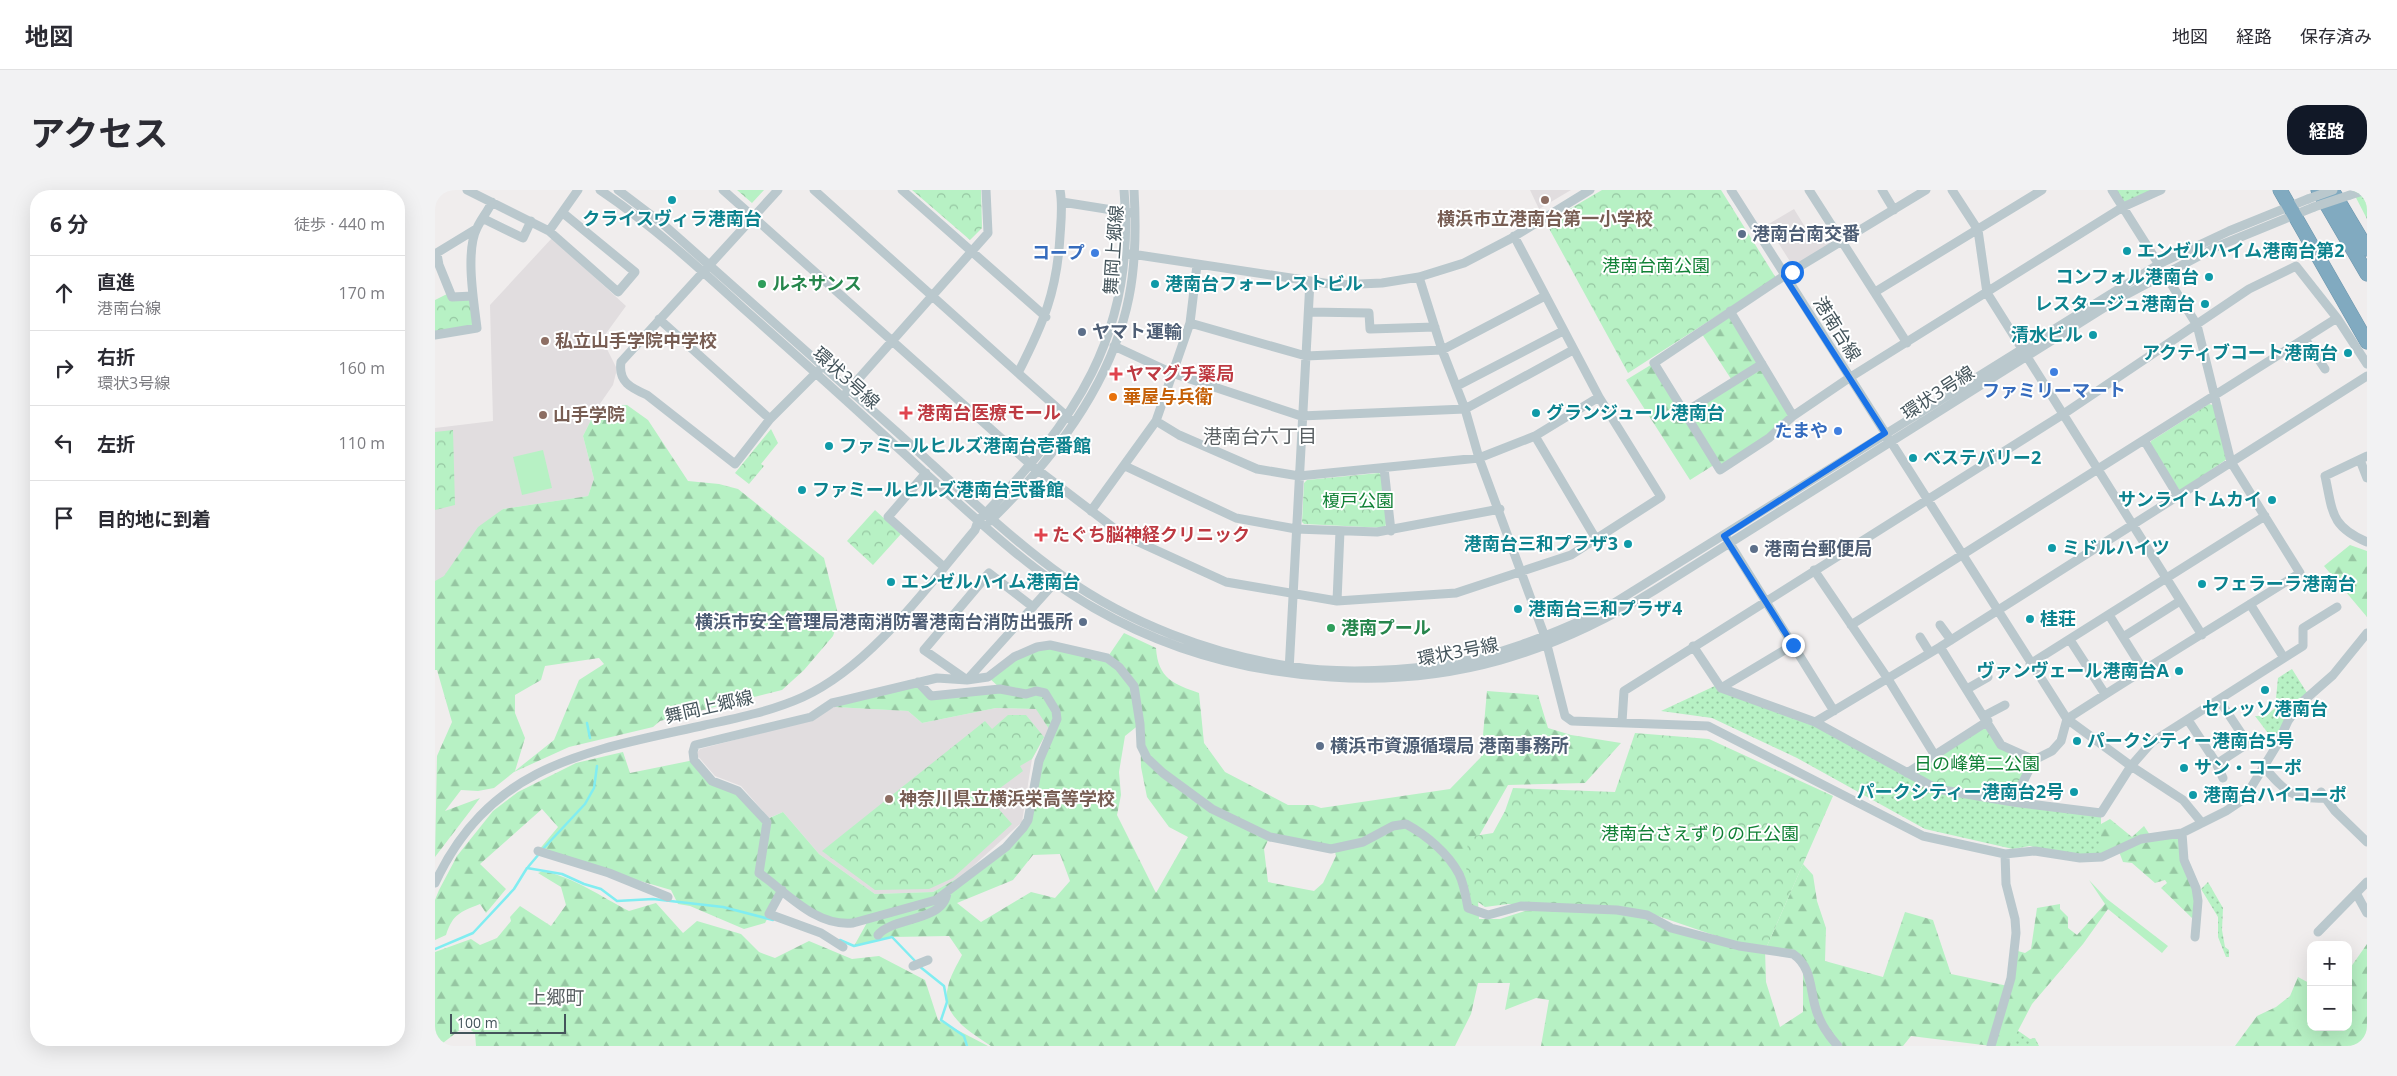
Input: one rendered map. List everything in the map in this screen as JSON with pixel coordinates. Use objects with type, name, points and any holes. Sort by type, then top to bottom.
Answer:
[{"type":"highway","points":[[2280,190],[2341,283],[2367,334]]},
{"type":"highway","points":[[2287,190],[2294,209],[2367,342]]},
{"type":"highway","points":[[2333,190],[2367,249]]},
{"type":"highway","points":[[2313,194],[2367,274]]},
{"type":"street","points":[[467,190],[549,230],[618,292],[635,272],[563,214]]},
{"type":"street","points":[[549,230],[563,214],[578,190]]},
{"type":"street","name":"環状3号線","points":[[600,190],[706,268]]},
{"type":"street","name":"環状3号線","points":[[618,190],[663,224],[706,268],[819,369],[849,389],[989,516],[1063,576],[1099,598],[1155,627],[1213,648],[1289,670]]},
{"type":"street","points":[[723,190],[890,342],[1033,467],[1123,535],[1225,582],[1337,601],[1456,593],[1571,555],[1661,497],[1599,397],[1514,236]]},
{"type":"street","points":[[778,190],[621,362],[622,380],[647,396],[735,464],[770,419],[819,369]]},
{"type":"street","points":[[814,190],[1071,420]]},
{"type":"street","points":[[903,190],[970,252],[1045,317]]},
{"type":"street","points":[[842,397],[988,233],[986,190]]},
{"type":"street","points":[[1018,373],[1045,317],[1058,267],[1062,202],[1059,190]]},
{"type":"street","name":"舞岡上郷線","points":[[1124,190],[1131,213]]},
{"type":"street","name":"舞岡上郷線","points":[[435,884],[454,848],[480,815],[501,797],[545,769],[583,753],[756,714],[803,696],[835,679],[870,652],[979,526],[1033,467],[1097,385],[1114,346],[1129,297],[1131,213],[1134,190]]},
{"type":"street","points":[[1130,254],[1337,285],[1359,285],[1419,277],[1464,263],[1514,236],[1590,190]]},
{"type":"street","name":"港南台線","points":[[1731,190],[2030,664],[2067,719],[2131,766],[2183,800],[2202,823]]},
{"type":"street","points":[[1809,190],[1907,343]]},
{"type":"street","points":[[1882,190],[1894,210]]},
{"type":"street","points":[[1926,190],[1842,243],[1784,276],[1654,363],[1720,470],[1769,438],[1793,416],[1849,378],[2123,207],[2161,190]]},
{"type":"street","points":[[1952,190],[1978,230],[1987,293],[2062,415],[2202,634]]},
{"type":"street","points":[[1875,292],[2042,190]]},
{"type":"street","points":[[2013,802],[2035,760],[2053,751],[2061,741],[2067,719],[2300,573],[2231,462],[2197,325],[2112,190]]},
{"type":"street","name":"環状3号線","points":[[1727,539],[1885,433],[2023,352],[2164,273],[2294,209],[2313,194],[2333,190]]},
{"type":"street","name":"環状3号線","points":[[819,369],[842,397],[926,474],[979,526],[1055,582],[1093,607],[1151,636],[1221,661],[1289,670],[1391,670],[1444,664],[1546,642],[1598,613],[1891,442],[2023,352],[2159,264],[2294,209],[2314,207],[2366,190]]},
{"type":"street","points":[[473,296],[452,297],[436,254],[476,229],[484,219],[492,202]]},
{"type":"street","points":[[1062,202],[1131,213]]},
{"type":"street","points":[[484,219],[523,238],[531,221]]},
{"type":"street","points":[[435,335],[477,328],[471,274],[472,247],[476,229]]},
{"type":"street","name":"舞岡上郷線","points":[[1071,420],[1106,344],[1130,254]]},
{"type":"street","points":[[1091,511],[1156,421],[1190,323],[1197,265]]},
{"type":"street","points":[[1623,722],[1624,691],[2062,415],[2249,289],[2296,266],[2337,318],[2367,364]]},
{"type":"street","points":[[1419,277],[1442,350],[1465,408],[1479,458],[1500,509],[1546,642],[1565,716],[1572,721],[1709,726],[1923,836],[2005,854],[2035,851],[2080,858],[2102,857],[2141,839],[2182,833],[2244,799],[2277,745],[2288,721],[2300,704],[2333,676],[2367,633]]},
{"type":"street","points":[[1289,670],[1301,416],[1310,282]]},
{"type":"street","points":[[1190,323],[1306,356],[1442,350],[1545,296]]},
{"type":"street","points":[[1730,311],[1793,416]]},
{"type":"street","points":[[1309,312],[1369,313],[1370,329],[1435,327]]},
{"type":"street","points":[[1851,625],[2337,318]]},
{"type":"street","points":[[659,320],[770,419]]},
{"type":"street","points":[[1457,386],[1563,331]]},
{"type":"street","points":[[2305,339],[2325,369]]},
{"type":"street","points":[[1114,346],[1172,373],[1301,416],[1465,408],[1573,350]]},
{"type":"street","points":[[1685,412],[1762,364]]},
{"type":"street","points":[[1815,722],[1951,640],[2367,376]]},
{"type":"street","points":[[1156,421],[1179,435],[1257,469],[1299,476],[1479,458],[1535,436],[1599,397]]},
{"type":"street","points":[[1535,436],[1596,538]]},
{"type":"street","points":[[2144,440],[2177,496]]},
{"type":"street","points":[[2367,478],[2363,458],[2325,476],[2335,521],[2355,537],[2367,542]]},
{"type":"street","points":[[1125,466],[1236,518],[1296,528],[1340,531],[1391,531],[1500,509]]},
{"type":"street","points":[[1384,468],[1391,531]]},
{"type":"street","points":[[926,474],[888,517],[944,567]]},
{"type":"street","points":[[2030,664],[2265,516]]},
{"type":"street","points":[[1337,601],[1340,531]]},
{"type":"street","points":[[1727,539],[1834,711]]},
{"type":"street","points":[[1815,570],[1933,754]]},
{"type":"street","points":[[967,680],[924,650],[989,573],[1033,607]]},
{"type":"street","points":[[967,680],[1055,582],[1063,576]]},
{"type":"street","points":[[2123,637],[2180,601]]},
{"type":"street","points":[[2250,604],[2285,658]]},
{"type":"street","points":[[1693,646],[1721,688],[1815,722],[1937,789],[2013,802],[2101,812],[2131,766],[2152,742],[2303,646],[2303,628],[2337,607]]},
{"type":"street","points":[[2109,614],[2144,671]]},
{"type":"street","points":[[1940,624],[1951,640]]},
{"type":"street","points":[[1920,637],[1930,653]]},
{"type":"street","points":[[2070,640],[2105,694]]},
{"type":"street","points":[[918,682],[931,696],[1000,689],[1026,694],[1036,691],[1045,693],[1056,711],[1057,719],[1039,761],[1028,820],[1006,847],[936,900],[853,924],[841,924],[817,917],[759,873],[767,822],[738,791],[712,781],[694,760],[693,752],[695,745],[811,716],[832,703],[918,682],[937,678],[967,680],[987,677],[1014,657],[1037,647],[1049,645],[1107,658],[1119,667],[1134,686],[1140,724],[1141,746],[1147,758],[1163,773],[1212,809],[1237,822],[1272,838],[1331,849],[1363,842],[1393,826],[1406,824],[1431,841],[1453,863],[1460,875],[1468,908],[1488,916],[1521,906],[1611,909],[1647,915],[1671,928],[1739,946],[1793,954],[1800,959],[1807,969],[1821,1023],[1829,1037],[1838,1046]]},
{"type":"street","points":[[1721,688],[1793,645]]},
{"type":"street","points":[[1939,647],[2001,745],[2035,760]]},
{"type":"street","points":[[1967,689],[1988,676]]},
{"type":"street","points":[[2215,762],[2218,763],[2247,744],[2245,738],[2219,700]]},
{"type":"street","points":[[1907,773],[2005,705]]},
{"type":"street","points":[[2188,720],[2223,778]]},
{"type":"street","points":[[2264,767],[2292,796],[2323,795],[2367,842]]},
{"type":"street","points":[[2182,833],[2184,860],[2196,888],[2198,902],[2195,937]]},
{"type":"street","points":[[541,852],[609,873],[668,897]]},
{"type":"street","points":[[1991,1046],[2011,978],[2016,933],[2015,919],[2006,884],[2005,854]]},
{"type":"street","points":[[2318,932],[2367,882]]},
{"type":"street","points":[[782,890],[769,914],[826,936],[841,946]]},
{"type":"street","points":[[877,935],[898,923],[915,921],[942,904],[947,899],[947,892]]},
{"type":"street","points":[[2356,893],[2367,913]]},
{"type":"shaded area","name":"横浜市立港南台第一小学校","points":[[1530,190],[1571,190],[1539,209]]},
{"type":"shaded area","points":[[1794,209],[1810,235],[1827,225],[1836,238],[1834,242],[1797,265],[1791,263],[1767,225]]},
{"type":"shaded area","name":"山手学院","points":[[552,238],[626,306],[602,339],[617,369],[613,385],[597,408],[583,436],[594,479],[588,496],[503,509],[444,577],[435,582],[435,428],[493,421],[490,305]]},
{"type":"shaded area","name":"神奈川県立横浜栄高等学校","points":[[834,707],[908,711],[922,723],[996,708],[1037,709],[1049,729],[1032,759],[1022,822],[961,877],[933,892],[875,894],[819,854],[783,812],[769,818],[741,786],[715,776],[696,754],[700,749],[811,720]]},
{"type":"green space","points":[[737,190],[764,190],[752,203]]},
{"type":"green space","points":[[912,190],[981,190],[982,228],[970,240]]},
{"type":"green space","name":"港南台南公園","points":[[1602,190],[1721,190],[1776,278],[1628,373],[1546,223]]},
{"type":"green space","points":[[2112,190],[2161,190],[2123,207]]},
{"type":"green space","points":[[2352,190],[2367,190],[2367,219]]},
{"type":"green space","points":[[447,294],[470,299],[473,326],[435,331],[435,300]]},
{"type":"green space","points":[[1730,311],[1793,416],[1720,470],[1717,463],[1690,480],[1626,380],[1654,363],[1685,411],[1733,382],[1700,331]]},
{"type":"green space","points":[[2209,404],[2213,405],[2227,459],[2180,491],[2150,445],[2151,441]]},
{"type":"green space","points":[[627,405],[648,420],[688,481],[719,484],[738,489],[824,558],[839,618],[833,636],[804,670],[782,690],[660,721],[653,727],[569,747],[514,772],[494,788],[478,791],[461,790],[445,811],[480,798],[435,857],[437,756],[452,722],[437,670],[435,670],[435,581],[444,576],[478,527],[503,509],[588,496],[594,479],[583,436],[597,408]],"holes":[[[599,658],[604,664],[579,680],[554,740],[515,771],[525,738],[515,713],[515,695],[541,680],[545,666]]]},
{"type":"green space","points":[[771,429],[778,443],[761,464],[764,466],[749,484],[735,473]]},
{"type":"green space","points":[[453,430],[455,505],[435,510],[435,432]]},
{"type":"green space","points":[[543,450],[552,488],[522,495],[513,457]]},
{"type":"green space","name":"榎戸公園","points":[[1379,473],[1382,475],[1385,528],[1304,524],[1302,522],[1304,483],[1307,480]]},
{"type":"green space","points":[[875,510],[901,534],[873,565],[847,541]]},
{"type":"green space","points":[[2350,545],[2367,551],[2367,617],[2324,566]]},
{"type":"green space","points":[[1124,633],[1156,648],[1160,667],[1169,679],[1182,687],[1199,693],[1204,743],[1225,772],[1288,805],[1313,805],[1321,808],[1450,789],[1481,757],[1487,691],[1538,695],[1548,728],[1571,735],[1621,743],[1585,783],[1508,785],[1475,843],[1479,919],[1500,919],[1525,911],[1617,910],[1647,915],[1671,928],[1765,949],[1766,982],[1780,1027],[1803,1012],[1803,973],[1800,959],[1774,951],[1767,946],[1803,864],[1813,875],[1817,901],[1826,928],[1825,961],[1883,977],[1905,912],[1933,920],[1951,974],[2008,986],[2014,950],[2025,953],[2031,949],[2037,908],[2060,904],[2060,909],[2068,917],[2068,928],[2077,935],[2105,904],[2089,880],[2107,899],[2168,946],[2162,953],[2108,909],[2083,944],[2032,1004],[2010,1046],[1991,1046],[1911,1036],[1903,1046],[1541,1046],[1549,1000],[1536,998],[1505,1010],[1510,983],[1478,983],[1471,1014],[1455,1046],[991,1046],[959,1022],[949,1007],[947,997],[949,983],[962,955],[949,936],[892,937],[854,946],[869,919],[853,923],[817,917],[782,890],[765,923],[744,929],[690,906],[678,904],[671,890],[538,851],[558,827],[542,809],[480,864],[506,889],[486,913],[480,904],[462,912],[451,922],[446,935],[435,940],[435,900],[439,890],[457,856],[493,811],[518,792],[576,763],[623,752],[630,773],[694,760],[712,781],[738,791],[765,820],[783,812],[819,854],[875,894],[933,892],[1003,853],[1026,822],[1049,729],[1036,709],[996,708],[922,723],[908,711],[834,707],[841,701],[920,682],[932,696],[1000,688],[988,677],[1014,657],[1050,645],[1107,658]],"holes":[[[1140,724],[1141,767],[1147,797],[1169,827],[1188,837],[1156,893],[1117,815],[1121,795],[1119,772],[1125,736]],[[1271,834],[1334,847],[1336,856],[1323,883],[1314,891],[1268,882],[1264,849]],[[1060,854],[1070,881],[1055,898],[1031,892],[981,922],[957,903],[1013,880],[1033,855]]]},
{"type":"green space","points":[[2292,669],[2309,696],[2277,745],[2255,716],[2266,716],[2275,708],[2278,678]]},
{"type":"green space","points":[[1719,684],[1815,722],[1907,773],[2101,817],[2101,853],[2080,858],[2030,846],[2013,849],[1925,829],[1797,758],[1712,718],[1661,711]]},
{"type":"green space","points":[[1008,715],[1026,715],[1044,737],[1032,759],[1020,766],[1023,771],[988,797],[1012,824],[953,878],[929,889],[875,890],[822,851],[985,721],[992,729]]},
{"type":"green space","name":"日の峰第二公園","points":[[1988,721],[2001,745],[2034,760],[2013,802],[1937,789],[1907,773]]},
{"type":"green space","name":"港南台さえずりの丘公園","points":[[1635,733],[1709,739],[1833,796],[1767,946],[1734,942],[1649,913],[1541,904],[1508,904],[1485,907],[1471,897],[1466,875],[1468,837],[1493,833],[1505,811],[1513,788],[1615,792]]},
{"type":"green space","points":[[2110,819],[2132,837],[2144,826],[2152,838],[2182,833],[2182,852],[2196,888],[2197,912],[2192,918],[2161,888],[2167,883],[2165,880],[2155,883],[2132,863],[2123,862],[2118,849],[2101,853],[2101,824]]},
{"type":"green space","points":[[543,871],[577,883],[629,911],[656,903],[683,933],[697,921],[741,934],[759,952],[775,958],[809,941],[852,959],[879,956],[925,980],[938,1020],[988,1046],[476,1046],[475,1033],[465,1026],[439,1046],[435,1046],[435,952],[471,939],[480,945],[497,938],[511,921],[510,917],[520,906],[551,926],[566,905],[561,887],[538,873]]},
{"type":"green space","points":[[2208,882],[2223,908],[2222,930],[2225,947],[2229,950],[2229,957],[2226,957],[2218,937],[2218,917],[2201,889]]},
{"type":"green space","points":[[2367,944],[2367,1046],[2235,1046],[2257,1016],[2276,1007],[2290,996],[2298,977],[2307,982],[2307,1031],[2352,1031],[2352,965]]},
{"type":"green space","points":[[2017,1030],[2030,1039],[2035,1038],[2039,1046],[2010,1046]]},
{"type":"waterway","points":[[587,723],[590,738]]},
{"type":"waterway","points":[[542,850],[585,804],[594,788],[597,766]]},
{"type":"waterway","points":[[528,867],[539,854]]},
{"type":"waterway","points":[[435,949],[473,933],[514,889],[527,868],[562,874],[601,889],[617,901],[653,899],[723,907],[773,920]]},
{"type":"waterway","points":[[840,940],[854,946],[892,937],[916,962]]},
{"type":"waterway","points":[[919,966],[944,986],[947,1002],[941,1020],[964,1036],[967,1046]]},
{"type":"place","name":"クライスヴィラ港南台","points":[[672,200]]},
{"type":"place","name":"横浜市立港南台第一小学校","points":[[1545,200]]},
{"type":"place","name":"港南台南交番","points":[[1742,234]]},
{"type":"place","name":"エンゼルハイム港南台第2","points":[[2127,251]]},
{"type":"place","name":"コープ","points":[[1095,253]]},
{"type":"place","name":"コンフォル港南台","points":[[2209,277]]},
{"type":"place","name":"ルネサンス","points":[[762,284]]},
{"type":"place","name":"港南台フォーレストビル","points":[[1155,284]]},
{"type":"place","name":"レスタージュ港南台","points":[[2205,304]]},
{"type":"place","name":"ヤマト運輸","points":[[1082,332]]},
{"type":"place","name":"清水ビル","points":[[2093,335]]},
{"type":"place","name":"私立山手学院中学校","points":[[545,341]]},
{"type":"place","name":"アクティブコート港南台","points":[[2348,353]]},
{"type":"place","name":"ファミリーマート","points":[[2054,372]]},
{"type":"place","name":"ヤマグチ薬局","points":[[1116,374]]},
{"type":"place","name":"華屋与兵衛","points":[[1113,397]]},
{"type":"place","name":"港南台医療モール","points":[[906,413]]},
{"type":"place","name":"グランジュール港南台","points":[[1536,413]]},
{"type":"place","name":"山手学院","points":[[543,415]]},
{"type":"place","name":"たまや","points":[[1838,431]]},
{"type":"place","name":"ファミールヒルズ港南台壱番館","points":[[829,446]]},
{"type":"place","name":"べステバリー2","points":[[1913,458]]},
{"type":"place","name":"ファミールヒルズ港南台弐番館","points":[[802,490]]},
{"type":"place","name":"サンライトムカイ","points":[[2272,500]]},
{"type":"place","name":"たぐち脳神経クリニック","points":[[1041,535]]},
{"type":"place","name":"港南台三和プラザ3","points":[[1628,544]]},
{"type":"place","name":"ミドルハイツ","points":[[2052,548]]},
{"type":"place","name":"港南台郵便局","points":[[1754,549]]},
{"type":"place","name":"エンゼルハイム港南台","points":[[891,582]]},
{"type":"place","name":"フェラーラ港南台","points":[[2202,584]]},
{"type":"place","name":"港南台三和プラザ4","points":[[1518,609]]},
{"type":"place","name":"桂荘","points":[[2030,619]]},
{"type":"place","name":"横浜市安全管理局港南消防署港南台消防出張所","points":[[1083,622]]},
{"type":"place","name":"港南プール","points":[[1331,628]]},
{"type":"place","name":"ヴァンヴェール港南台A","points":[[2179,671]]},
{"type":"place","name":"セレッソ港南台","points":[[2265,690]]},
{"type":"place","name":"パークシティー港南台5号","points":[[2077,741]]},
{"type":"place","name":"横浜市資源循環局 港南事務所","points":[[1320,746]]},
{"type":"place","name":"サン・コーポ","points":[[2184,768]]},
{"type":"place","name":"パークシティー港南台2号","points":[[2074,792]]},
{"type":"place","name":"港南台ハイコーポ","points":[[2193,795]]},
{"type":"place","name":"神奈川県立横浜栄高等学校","points":[[889,799]]},
{"type":"district","name":"港南台六丁目","points":[[1260,436]]},
{"type":"district","name":"上郷町","points":[[556,997]]},
{"type":"route","points":[[1792,272],[1784,276],[1885,433],[1724,536],[1793,645]]}]
